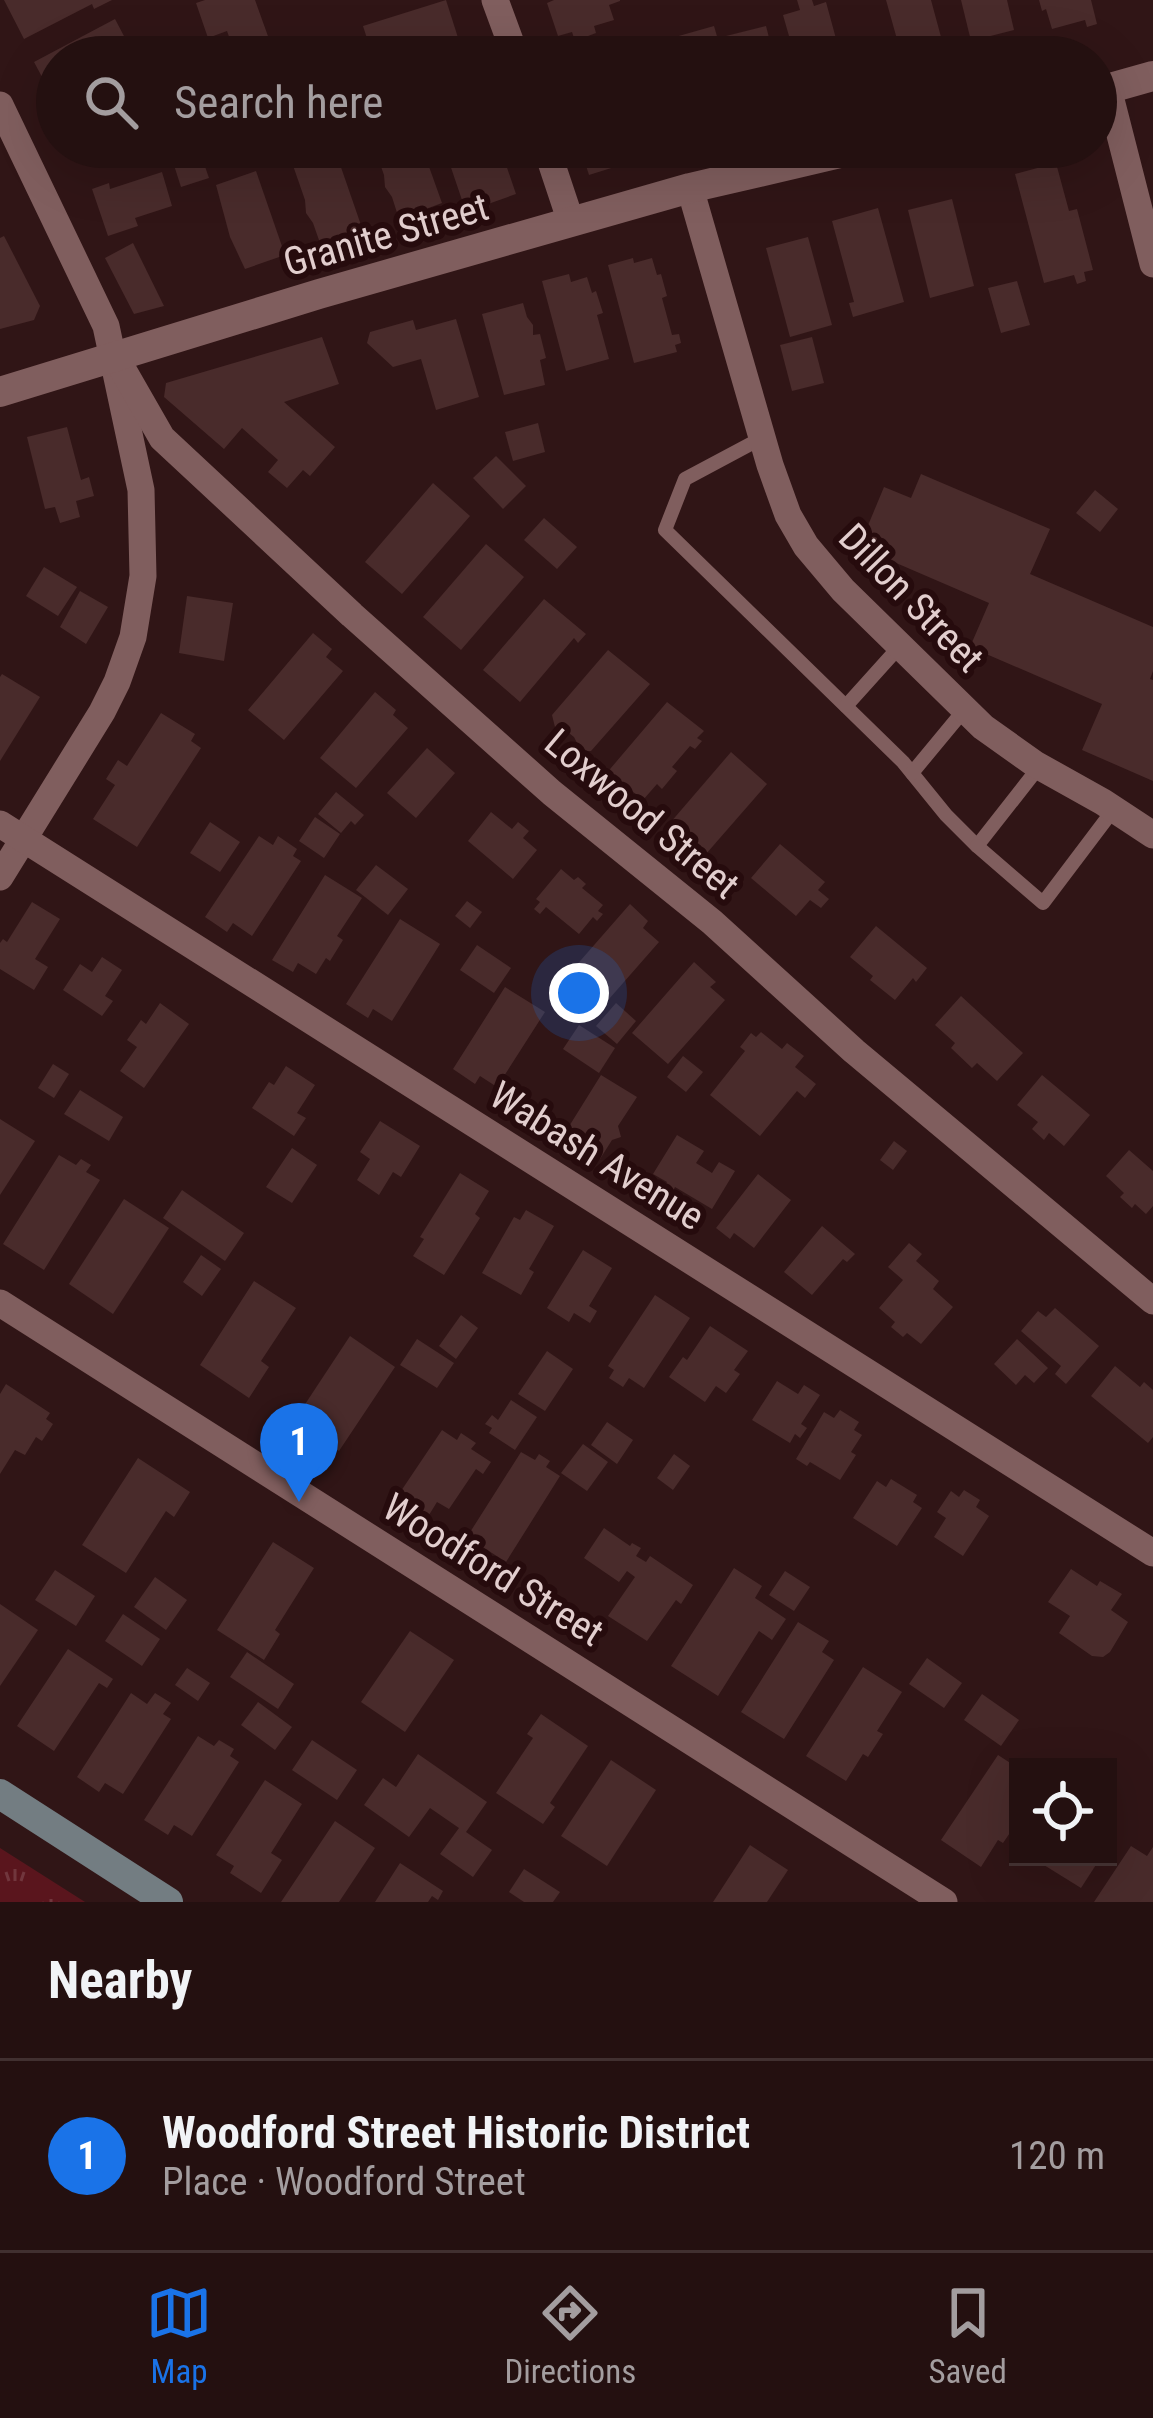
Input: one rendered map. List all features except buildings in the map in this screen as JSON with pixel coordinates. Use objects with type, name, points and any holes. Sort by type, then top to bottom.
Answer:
[{"type":"main road","points":[[0,1793],[168,1902]]},
{"type":"street","points":[[495,0],[508,36]]},
{"type":"street","points":[[1117,86],[1153,76]]},
{"type":"street","points":[[0,105],[106,326],[141,490],[143,576],[126,660],[102,712],[12,831],[0,878]]},
{"type":"street","points":[[1117,141],[1153,264]]},
{"type":"street","points":[[553,168],[571,222]]},
{"type":"street","name":"Granite Street","points":[[0,392],[319,294],[776,168]]},
{"type":"street","name":"Dillon Street","points":[[690,188],[762,439],[800,538],[843,590],[1003,743],[1153,835]]},
{"type":"street","name":"Loxwood Street","points":[[115,356],[162,438],[352,615],[552,793],[712,922],[854,1051],[1153,1301]]},
{"type":"street","name":"Wabash Avenue","points":[[12,831],[1153,1553]]},
{"type":"street","name":"Woodford Street","points":[[0,1303],[944,1902]]},
{"type":"lane","points":[[762,439],[685,479],[665,530],[846,706],[977,846],[1043,903],[1114,809]]},
{"type":"lane","points":[[846,706],[900,646]]},
{"type":"lane","points":[[912,773],[965,709]]},
{"type":"lane","points":[[977,846],[1039,766]]},
{"type":"green space","points":[[0,1848],[85,1902],[0,1902]]},
{"type":"place","name":"Woodford Street Historic District","points":[[299,1502]]}]
